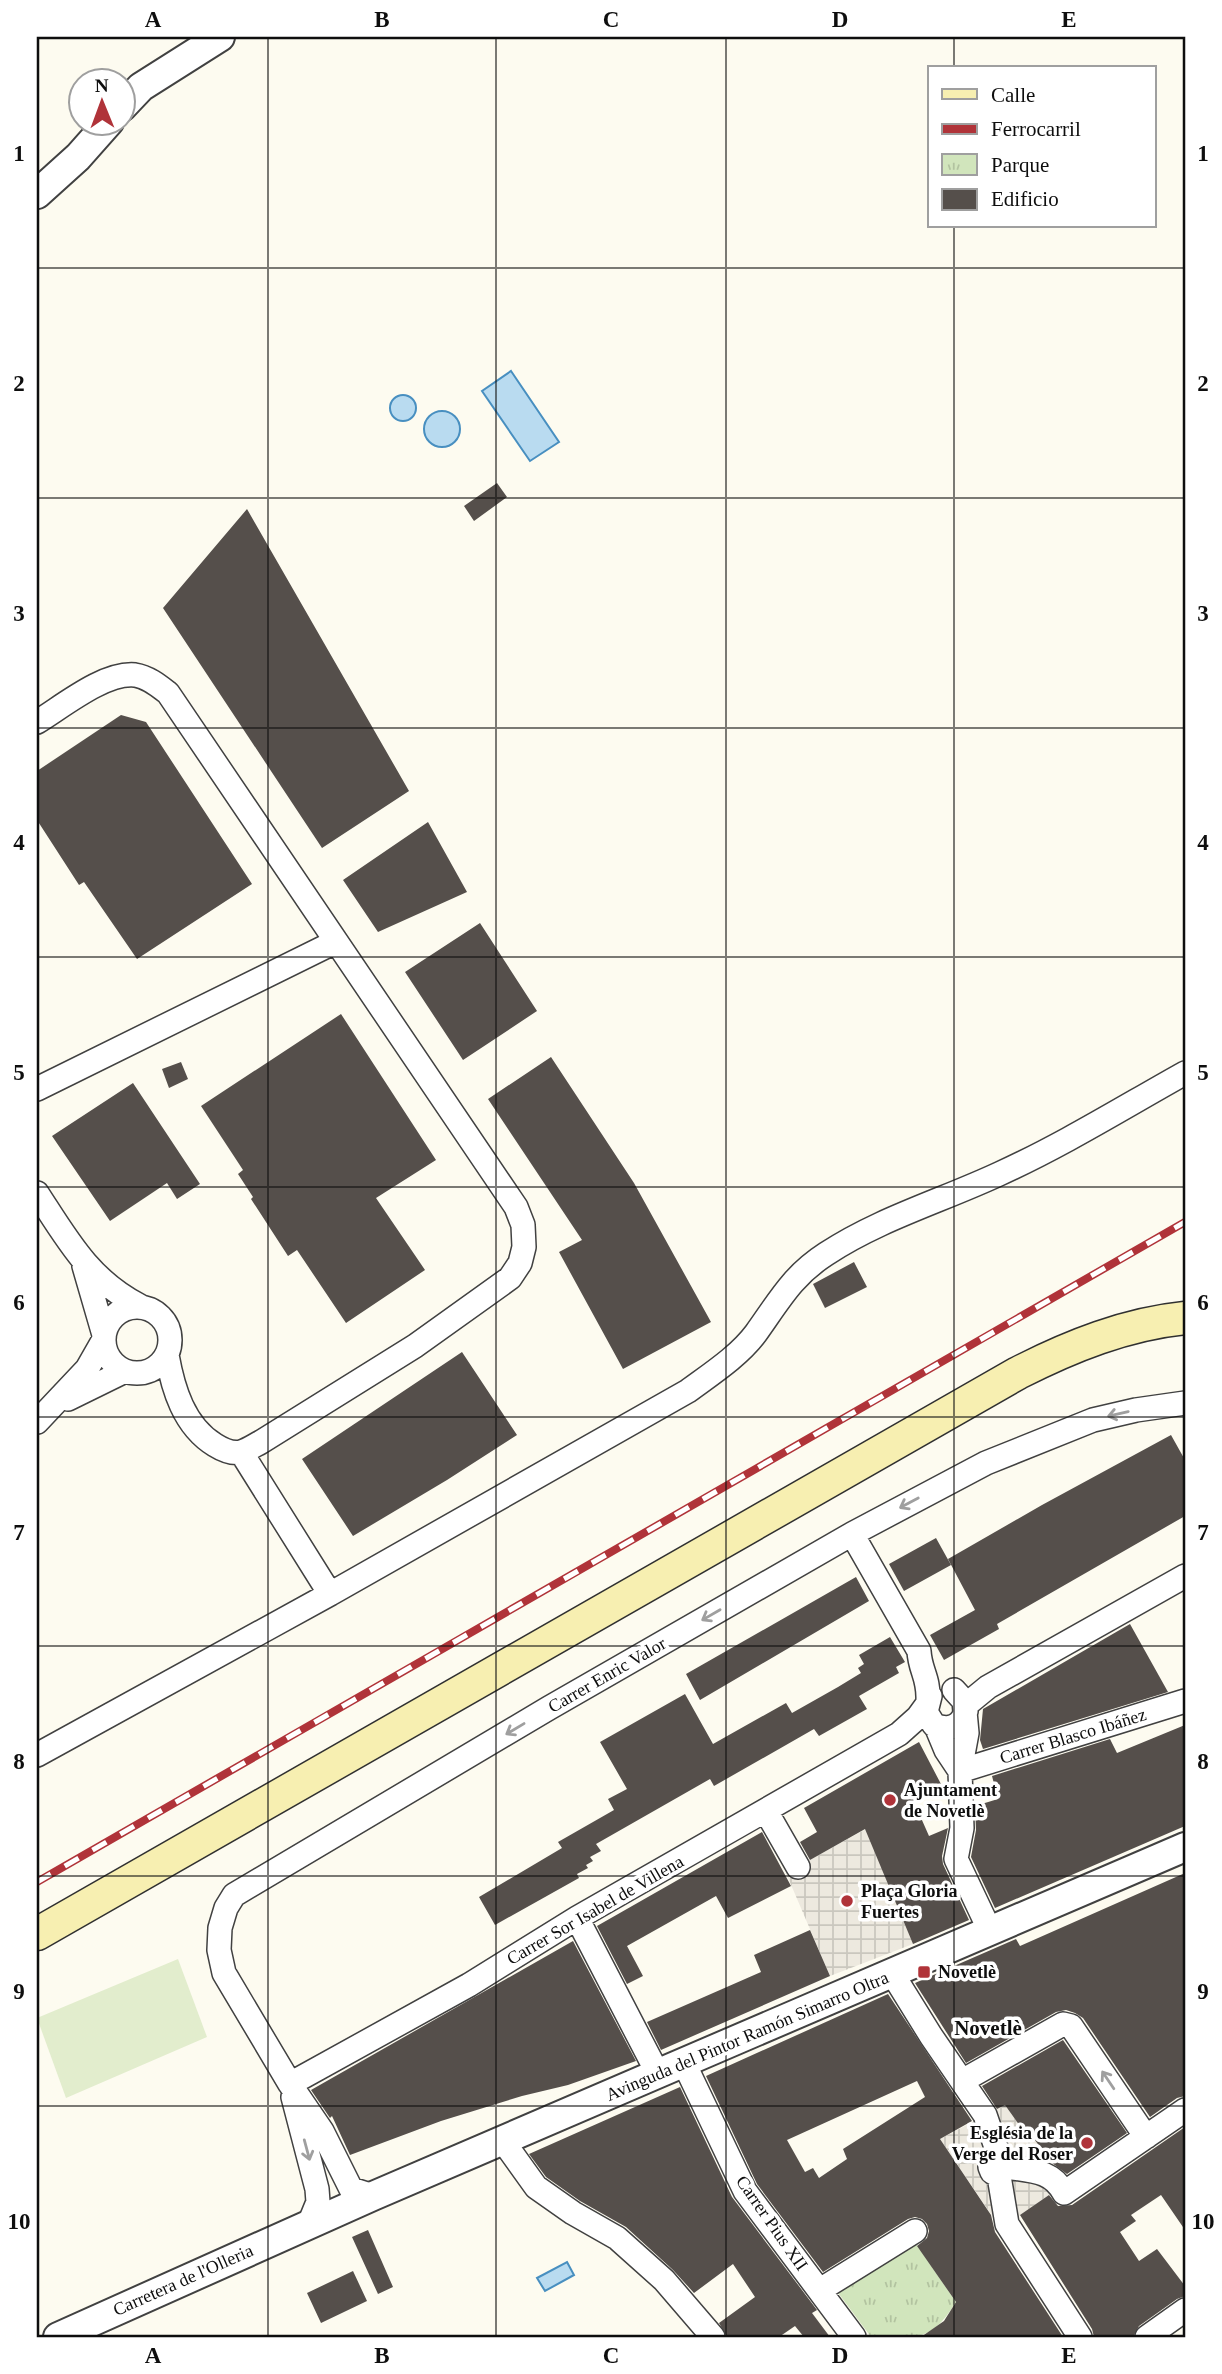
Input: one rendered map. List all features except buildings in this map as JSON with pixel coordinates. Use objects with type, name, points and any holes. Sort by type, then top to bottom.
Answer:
[{"type":"main road","points":[[37,1934],[1018,1373],[1052,1355],[1107,1335],[1145,1324],[1185,1318]]},
{"type":"street","points":[[136,92],[220,37]]},
{"type":"street","points":[[37,194],[97,136]]},
{"type":"street","points":[[37,722],[102,682],[119,677],[135,675],[154,682],[168,693],[516,1208],[523,1225],[524,1247],[520,1263],[510,1278],[415,1346],[241,1452],[230,1452],[206,1439],[186,1414],[109,1357],[83,1263]]},
{"type":"street","points":[[37,1089],[335,943]]},
{"type":"street","points":[[37,1755],[330,1594],[688,1391],[730,1359],[747,1342],[796,1278],[829,1252],[898,1216],[998,1175],[1185,1073]]},
{"type":"street","points":[[37,1193],[83,1263],[118,1295],[161,1315],[168,1325],[171,1344],[160,1364],[148,1371],[131,1372],[45,1414]]},
{"type":"street","points":[[45,1414],[87,1369],[104,1338],[107,1324],[128,1307],[140,1306]]},
{"type":"street","points":[[167,1355],[171,1378],[186,1414]]},
{"type":"street","name":"Carrer Enric Valor","points":[[373,2196],[351,2189],[322,2131],[290,2084],[224,1973],[219,1950],[220,1928],[226,1908],[234,1895],[852,1534],[986,1463],[1034,1441],[1113,1414],[1185,1403]]},
{"type":"street","points":[[241,1452],[330,1594]]},
{"type":"street","points":[[852,1534],[919,1651],[930,1658],[942,1683],[959,1699],[966,1740],[960,1771],[962,1828],[956,1859],[990,1931]]},
{"type":"street","points":[[931,1714],[936,1691],[959,1699],[988,1686],[1185,1576]]},
{"type":"street","points":[[919,1651],[919,1663],[927,1676],[931,1714],[940,1739],[960,1771]]},
{"type":"street","points":[[931,1714],[947,1728],[954,1727],[960,1723],[959,1699]]},
{"type":"street","name":"Carrer Blasco Ibáñez","points":[[960,1771],[1185,1701]]},
{"type":"street","name":"Carrer Sor Isabel de Villena","points":[[290,2084],[469,1984],[577,1918],[899,1734],[918,1717],[931,1714]]},
{"type":"street","points":[[766,1811],[798,1867]]},
{"type":"street","name":"Avinguda del Pintor Ramón Simarro Oltra","points":[[309,2224],[671,2068],[852,1979],[892,1973],[1185,1847]]},
{"type":"street","name":"Carrer Pius XII","points":[[577,1918],[739,2180],[854,2337]]},
{"type":"street","points":[[892,1973],[985,2115],[1003,2165],[1007,2224],[1080,2337]]},
{"type":"street","points":[[962,2081],[1063,2024],[1068,2024],[1146,2137]]},
{"type":"street","name":"Carrer Enric Valor","points":[[290,2084],[317,2189],[318,2202],[309,2224]]},
{"type":"street","points":[[1003,2165],[1046,2172],[1060,2185],[1064,2193],[1185,2110]]},
{"type":"street","points":[[503,2141],[536,2187],[573,2213],[617,2238],[664,2280],[713,2337]]},
{"type":"street","name":"Carretera de l'Olleria","points":[[58,2337],[309,2224]]},
{"type":"street","points":[[820,2290],[915,2231]]},
{"type":"street","points":[[1147,2337],[1185,2310]]},
{"type":"green space","points":[[178,1959],[207,2037],[66,2098],[37,2018]]},
{"type":"green space","points":[[914,2241],[956,2302],[947,2316],[930,2332],[911,2337],[871,2337],[836,2290]]},
{"type":"shaded area","name":"Plaça Gloria Fuertes","points":[[866,1829],[913,1944],[830,1976],[786,1873]]},
{"type":"shaded area","points":[[1005,2105],[1020,2126],[1024,2124],[1074,2194],[1056,2190],[1001,2229],[940,2139]]},
{"type":"water","points":[[511,371],[559,442],[530,461],[482,391]]},
{"type":"water","points":[[403,395],[412,399],[416,408],[412,417],[403,421],[394,417],[390,408],[394,399]]},
{"type":"water","points":[[442,411],[455,416],[460,429],[455,442],[442,447],[429,442],[424,429],[429,416]]},
{"type":"water","points":[[567,2262],[574,2275],[545,2291],[537,2278]]},
{"type":"railway","points":[[37,1882],[1185,1222]]},
{"type":"place","name":"Ajuntament de Novetlè","points":[[890,1800]]},
{"type":"place","name":"Plaça Gloria Fuertes","points":[[847,1901]]},
{"type":"place","name":"Novetlè","points":[[924,1972]]},
{"type":"place","name":"Església de la Verge del Roser","points":[[1087,2143]]},
{"type":"district","name":"Novetlè","points":[[988,2028]]}]
